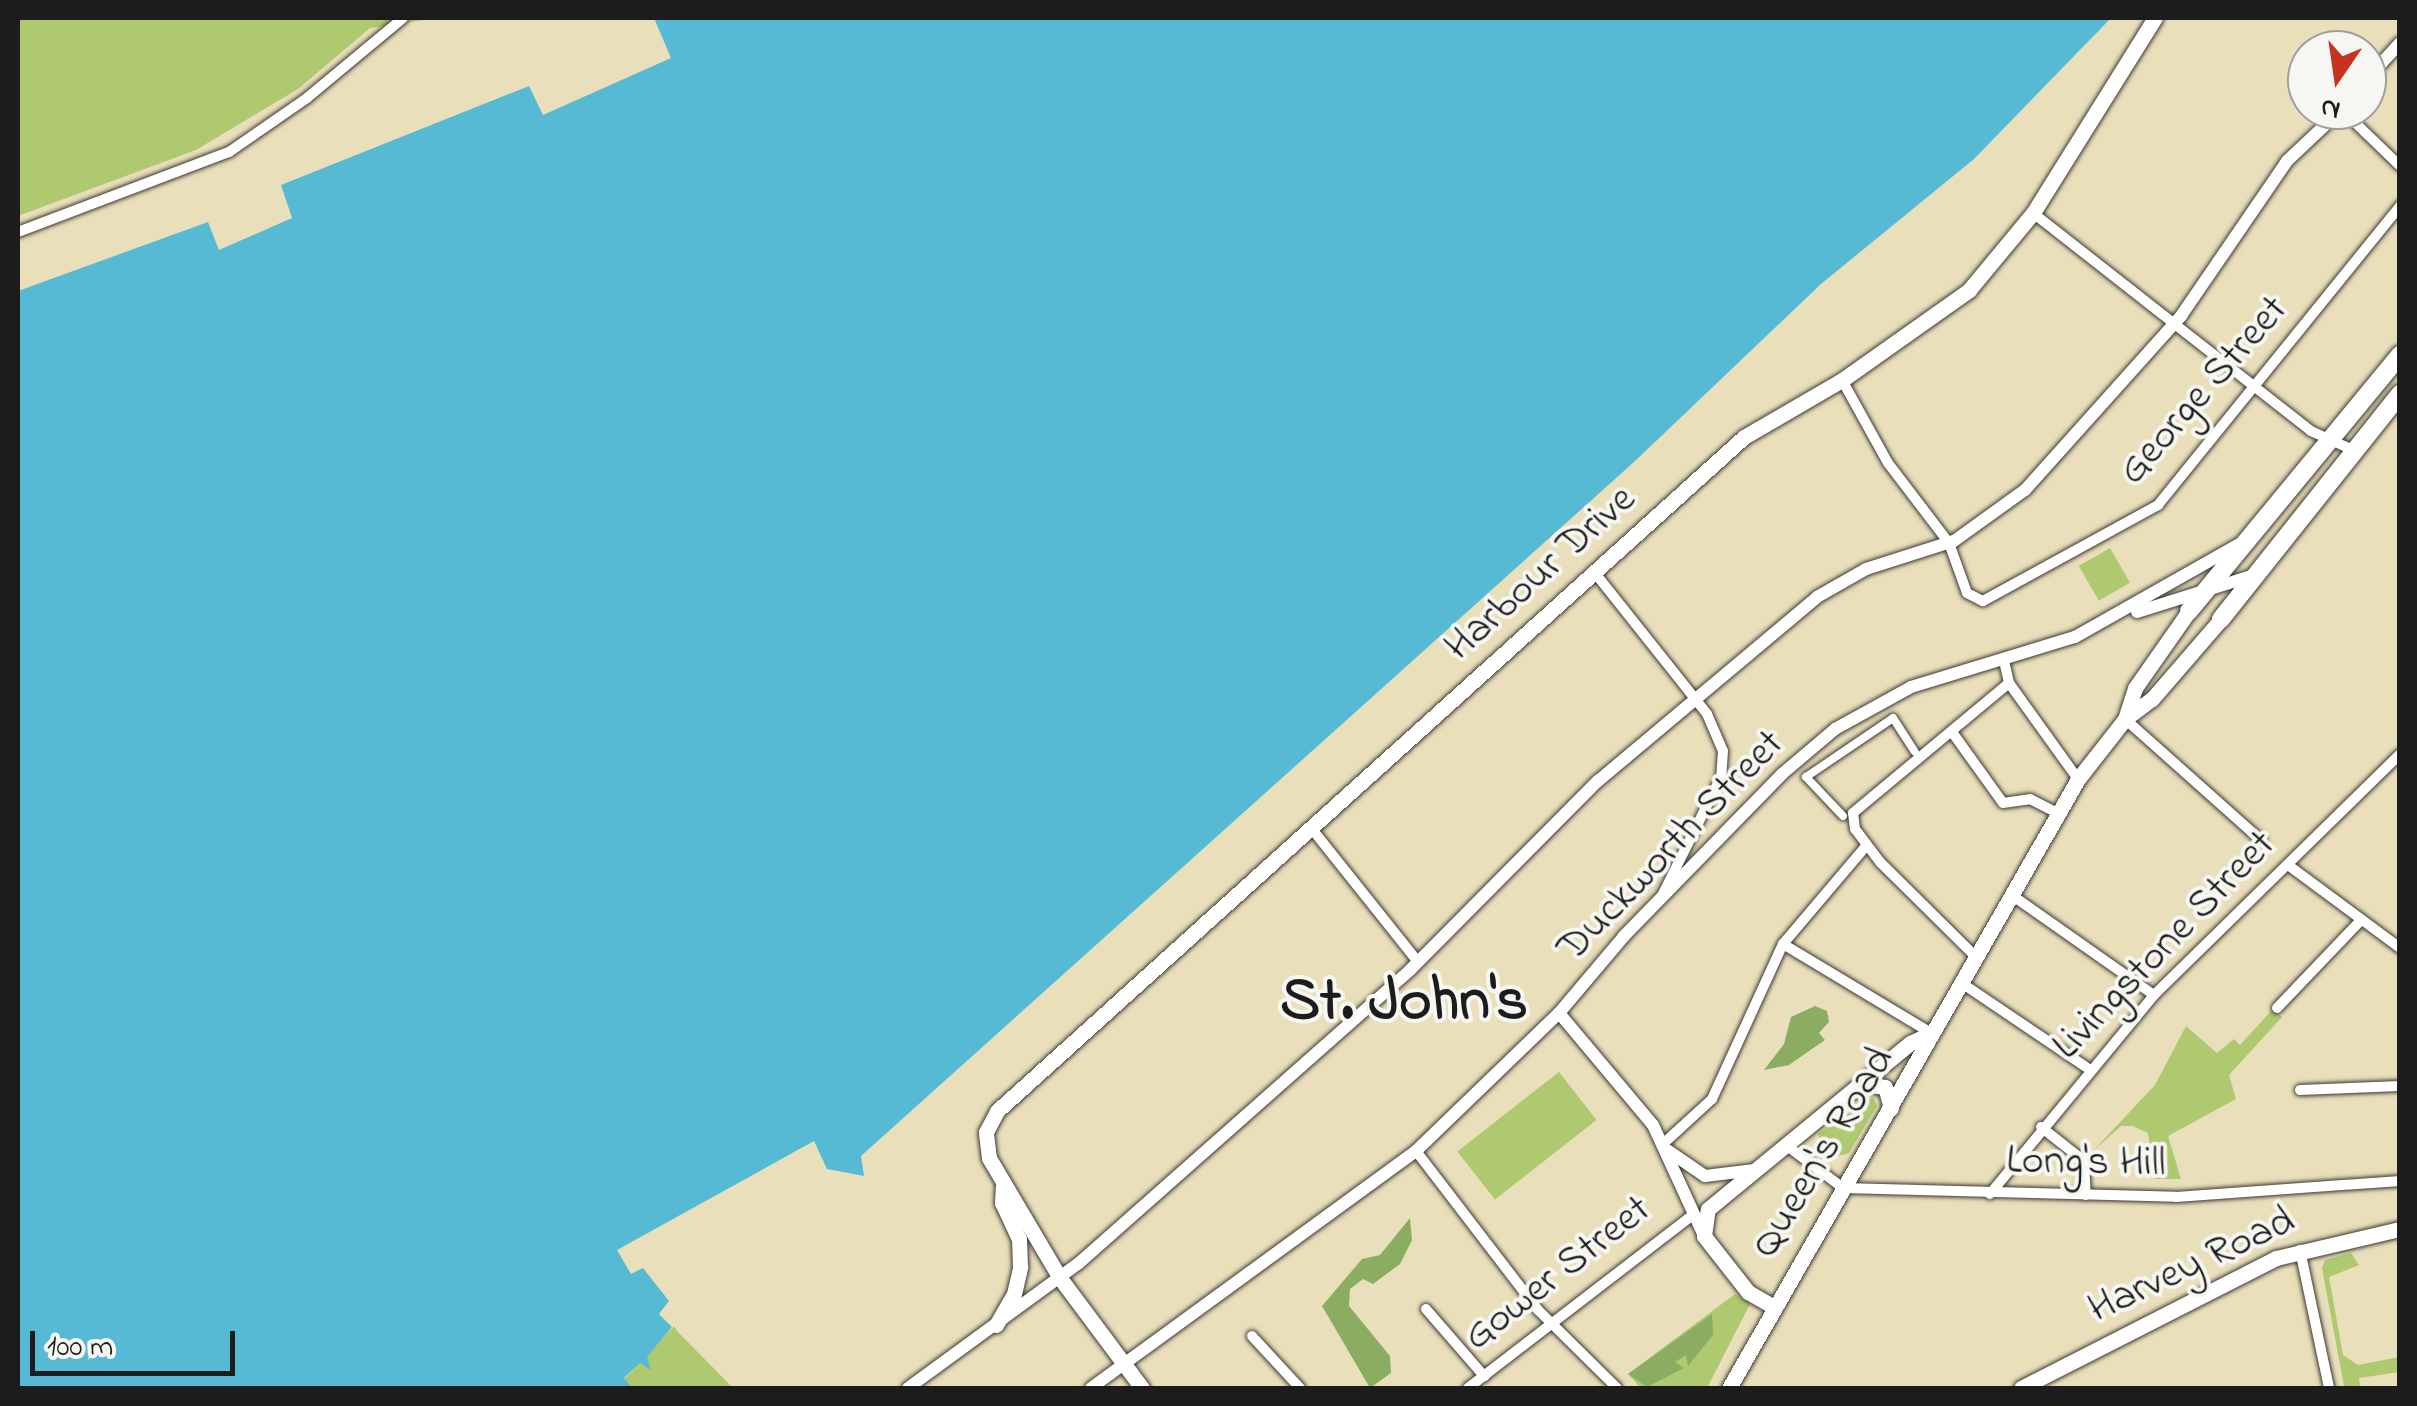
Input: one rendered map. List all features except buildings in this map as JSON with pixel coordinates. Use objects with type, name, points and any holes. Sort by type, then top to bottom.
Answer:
[{"type":"main road","name":"Harbour Drive","points":[[1003,1182],[985,1144],[997,1111],[1765,421],[1842,380],[1956,301],[2033,213],[2155,18]]},
{"type":"main road","points":[[2125,718],[2135,688],[2188,611],[2252,539],[2400,356]]},
{"type":"main road","points":[[2125,718],[2152,699],[2221,619],[2400,394]]},
{"type":"main road","name":"Queen's Road","points":[[1729,1388],[1931,1034],[1964,984],[2057,813],[2125,718]]},
{"type":"main road","name":"Gower Street","points":[[1704,1236],[1708,1209],[1861,1084],[1931,1034]]},
{"type":"main road","points":[[1861,1084],[1885,1087],[1891,1108]]},
{"type":"main road","points":[[1003,1182],[1060,1278],[1142,1388]]},
{"type":"main road","points":[[996,1325],[1014,1294],[1020,1266],[1003,1182]]},
{"type":"main road","name":"Harvey Road","points":[[2021,1388],[2243,1272],[2300,1250],[2400,1228]]},
{"type":"main road","points":[[1704,1236],[1748,1292],[1774,1306]]},
{"type":"street","points":[[18,232],[228,152],[307,98],[403,18]]},
{"type":"street","points":[[908,1388],[924,1384],[948,1360],[1060,1278],[1418,962],[1566,810],[1836,584],[1949,543],[2025,490],[2173,326],[2265,188],[2322,130]]},
{"type":"street","points":[[2362,130],[2400,166]]},
{"type":"street","name":"George Street","points":[[1949,543],[1971,598],[1992,597],[2158,505],[2400,206]]},
{"type":"street","points":[[2033,213],[2173,326],[2329,440],[2352,450]]},
{"type":"street","points":[[1842,380],[1888,463],[1949,543]]},
{"type":"street","name":"Duckworth Street","points":[[2114,618],[2252,539]]},
{"type":"street","points":[[1595,573],[1698,701],[1719,738],[1722,768],[1663,894]]},
{"type":"street","name":"Duckworth Street","points":[[1091,1388],[1416,1151],[1559,1013],[1663,894],[1835,729],[1890,696],[2004,661],[2114,618],[2253,575]]},
{"type":"street","points":[[2004,661],[2009,683],[2078,779]]},
{"type":"street","points":[[1978,959],[1866,846],[1854,813],[2009,683]]},
{"type":"street","points":[[1843,816],[1806,777],[1893,718],[1914,752]]},
{"type":"street","points":[[2125,718],[2262,840]]},
{"type":"street","points":[[1952,732],[2004,803],[2030,799],[2057,813]]},
{"type":"street","name":"Livingstone Street","points":[[1990,1194],[2089,1069],[2154,995],[2400,754]]},
{"type":"street","points":[[1312,829],[1418,962]]},
{"type":"street","points":[[1704,1236],[1666,1162],[1666,1147],[1693,1121],[1726,1077],[1783,944],[1866,846]]},
{"type":"street","points":[[2288,864],[2400,948]]},
{"type":"street","points":[[2014,896],[2154,995]]},
{"type":"street","points":[[2278,1008],[2360,921]]},
{"type":"street","points":[[1783,944],[1931,1034]]},
{"type":"street","points":[[1964,984],[2089,1069]]},
{"type":"street","points":[[1559,1013],[1604,1060],[1666,1147],[1705,1176],[1755,1170]]},
{"type":"street","points":[[2300,1090],[2400,1086]]},
{"type":"street","points":[[2042,1127],[2084,1160],[2086,1196]]},
{"type":"street","points":[[1786,1145],[1842,1188]]},
{"type":"street","points":[[1416,1151],[1552,1322],[1617,1388]]},
{"type":"street","name":"Long's Hill","points":[[1842,1188],[2198,1196],[2400,1180]]},
{"type":"street","name":"Gower Street","points":[[1468,1388],[1692,1216]]},
{"type":"street","points":[[2300,1250],[2329,1388]]},
{"type":"street","points":[[1426,1309],[1484,1376]]},
{"type":"street","points":[[1252,1336],[1300,1388]]},
{"type":"green space","points":[[18,18],[439,18],[370,28],[298,89],[196,150],[18,216]]},
{"type":"green space","points":[[2110,548],[2130,583],[2099,601],[2079,566]]},
{"type":"green space","points":[[1815,1006],[1827,1011],[1829,1022],[1819,1033],[1825,1040],[1789,1065],[1764,1070],[1784,1044],[1791,1017]]},
{"type":"green space","points":[[2273,1009],[2282,1017],[2229,1075],[2236,1099],[2168,1136],[2181,1179],[2155,1179],[2148,1133],[2133,1126],[2121,1126],[2093,1151],[2155,1085],[2186,1026],[2217,1053],[2234,1039],[2240,1045]]},
{"type":"green space","points":[[1559,1072],[1597,1120],[1495,1199],[1457,1151]]},
{"type":"green space","points":[[1873,1097],[1877,1106],[1849,1153],[1838,1156],[1821,1143],[1818,1134]]},
{"type":"green space","points":[[1410,1218],[1412,1240],[1400,1264],[1373,1284],[1363,1279],[1350,1289],[1349,1306],[1390,1356],[1391,1373],[1370,1388],[1322,1306],[1362,1259],[1380,1255]]},
{"type":"green space","points":[[2351,1253],[2359,1265],[2329,1277],[2343,1355],[2358,1365],[2399,1357],[2399,1372],[2359,1378],[2360,1388],[2344,1386],[2322,1268],[2325,1260]]},
{"type":"green space","points":[[1735,1294],[1750,1304],[1707,1388],[1640,1387],[1628,1374]]},
{"type":"green space","points":[[1712,1314],[1713,1335],[1688,1366],[1686,1355],[1675,1362],[1684,1368],[1647,1387],[1628,1374]]},
{"type":"green space","points":[[674,1326],[733,1388],[632,1388],[624,1379],[640,1363],[650,1369],[646,1357]]},
{"type":"water","points":[[654,18],[2111,18],[1974,159],[1821,284],[1634,462],[861,1156],[864,1176],[827,1169],[814,1141],[617,1250],[631,1274],[643,1268],[669,1301],[659,1314],[672,1327],[647,1357],[651,1370],[640,1363],[624,1378],[632,1388],[18,1388],[18,291],[208,222],[219,250],[292,218],[281,185],[529,86],[543,115],[671,58]]},
{"type":"district","name":"St. John's","points":[[1404,1004]]}]
